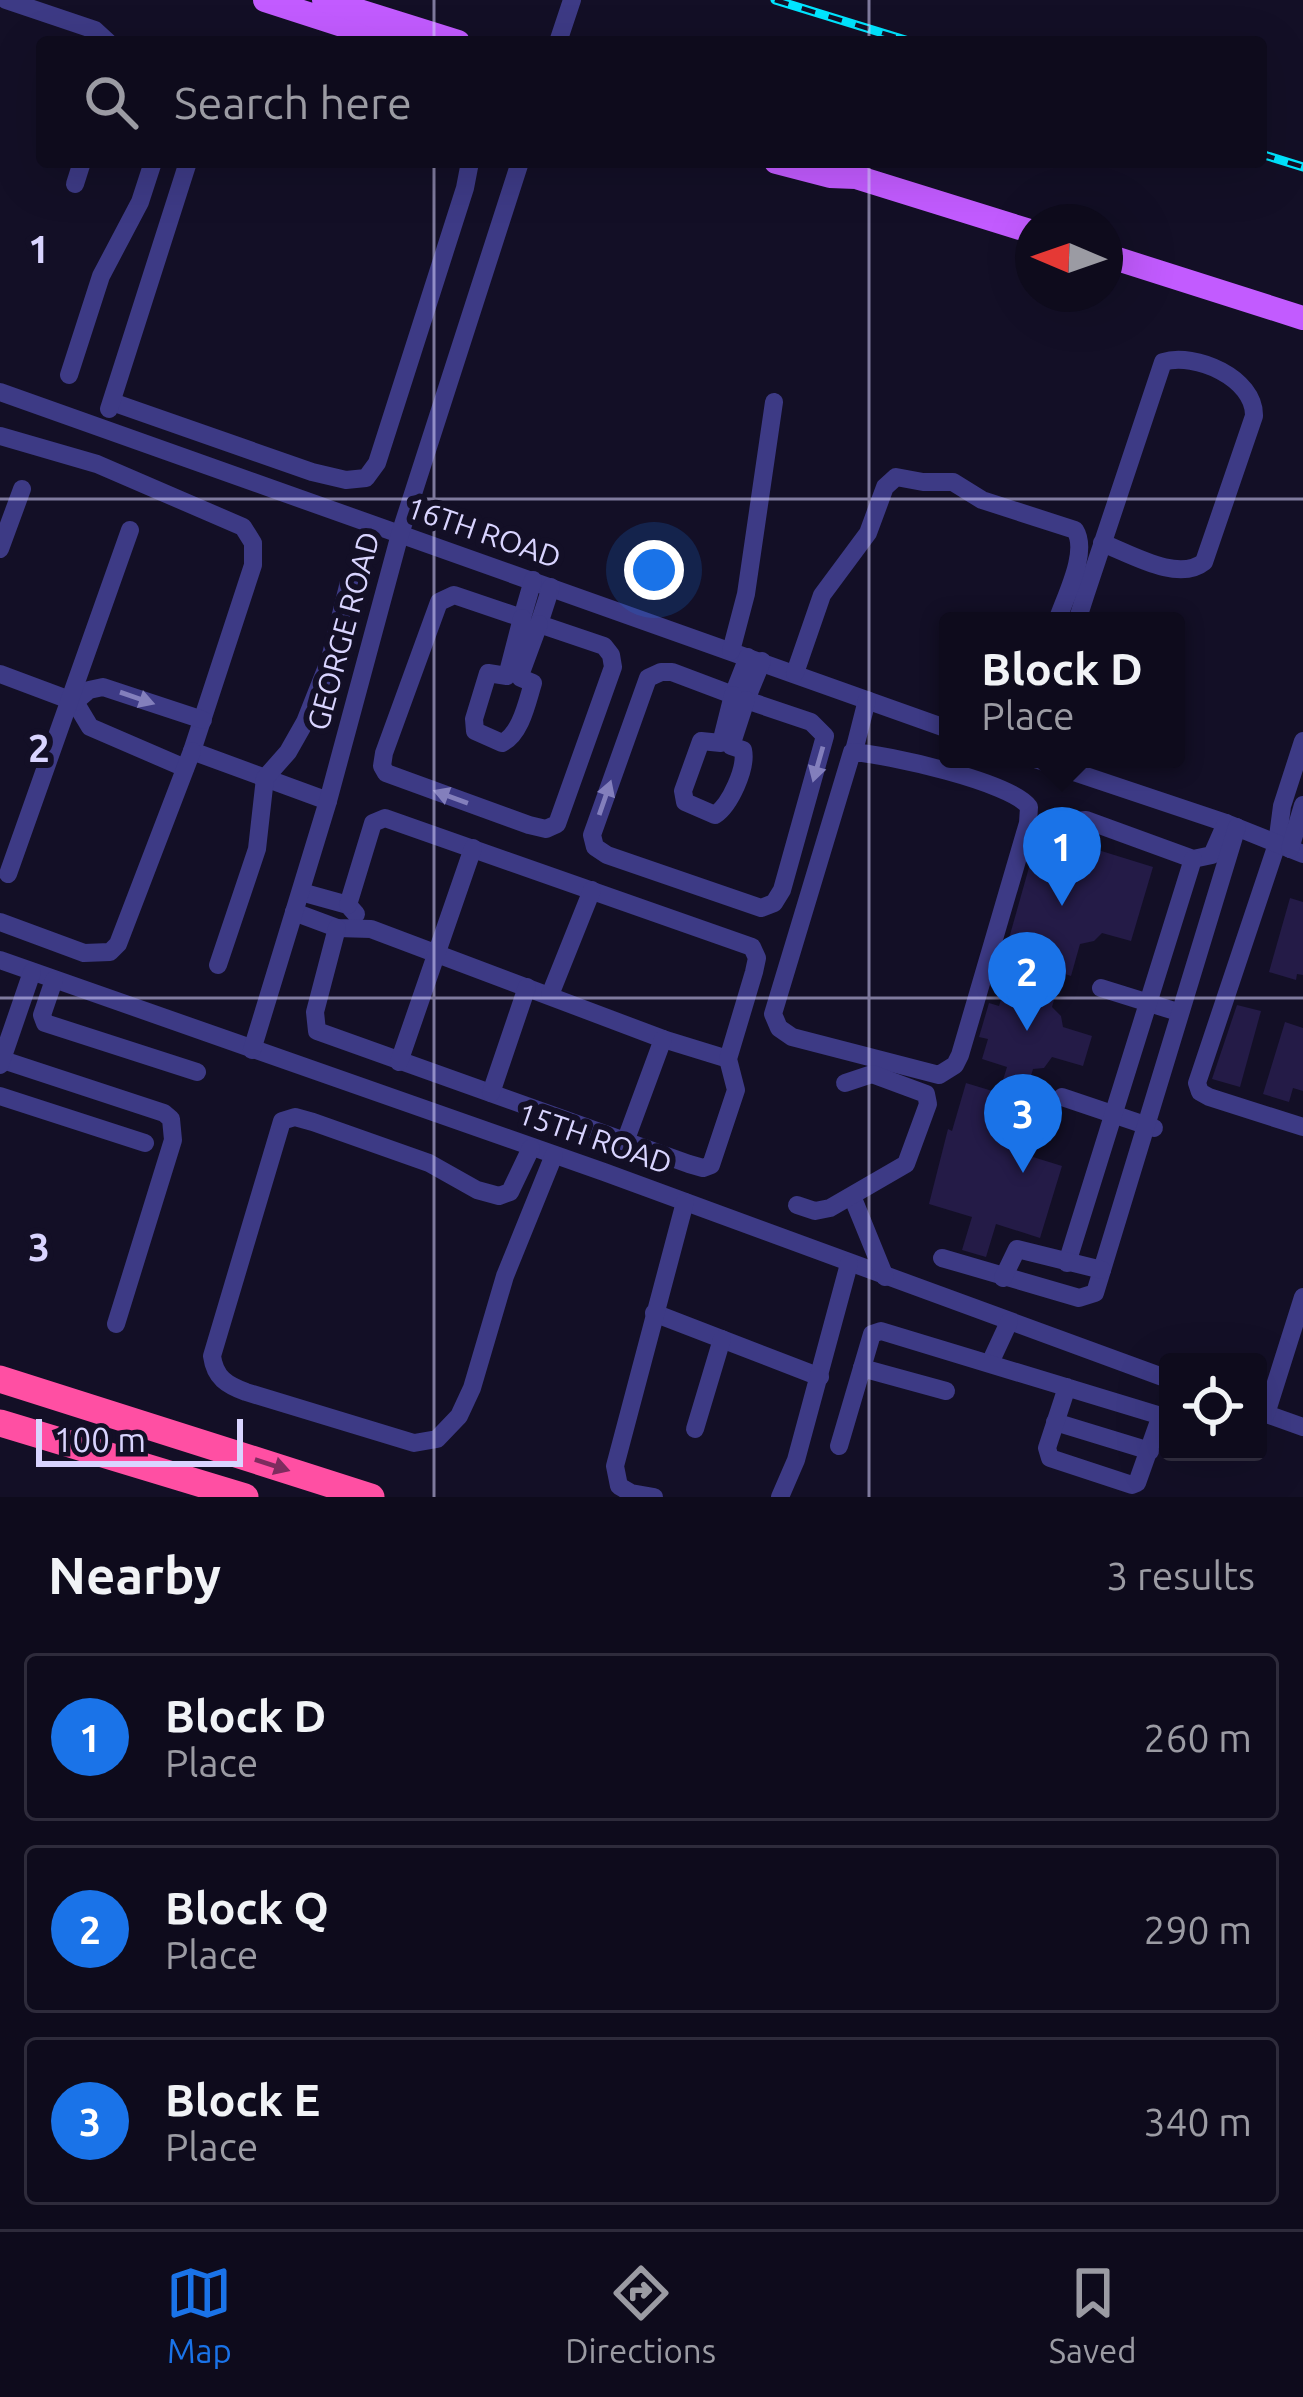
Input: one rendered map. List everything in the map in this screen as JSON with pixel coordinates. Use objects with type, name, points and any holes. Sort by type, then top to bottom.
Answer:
[{"type":"highway","points":[[0,1379],[371,1497]]},
{"type":"highway","points":[[0,1423],[245,1497]]},
{"type":"main road","points":[[265,0],[376,36]]},
{"type":"main road","points":[[324,0],[439,36]]},
{"type":"main road","points":[[799,168],[856,177],[1015,226]]},
{"type":"main road","points":[[842,168],[856,177]]},
{"type":"main road","points":[[1123,260],[1303,318]]},
{"type":"street","points":[[6,0],[102,36]]},
{"type":"street","points":[[560,36],[572,0]]},
{"type":"street","points":[[75,184],[80,168]]},
{"type":"street","points":[[69,375],[101,276],[140,202],[151,168]]},
{"type":"street","points":[[102,428],[186,168]]},
{"type":"street","points":[[112,402],[312,472],[346,480],[366,478],[377,463],[469,168]]},
{"type":"street","name":"GEORGE ROAD","points":[[252,1050],[328,801],[400,534],[518,168]]},
{"type":"street","points":[[1080,612],[1102,543],[1163,362],[1188,359],[1243,386],[1252,398],[1254,416],[1204,562],[1176,570],[1102,543]]},
{"type":"street","name":"16TH ROAD","points":[[0,392],[939,726]]},
{"type":"street","points":[[726,744],[747,656],[746,594],[774,402]]},
{"type":"street","points":[[0,436],[97,464],[233,521],[248,533],[255,554],[189,760],[118,944],[110,952],[84,953],[0,922]]},
{"type":"street","points":[[795,673],[822,595],[868,533],[885,487],[896,477],[953,482],[982,500],[1076,530],[1081,538],[1079,552],[1060,612]]},
{"type":"street","points":[[0,549],[22,489]]},
{"type":"street","points":[[8,874],[130,530]]},
{"type":"street","points":[[218,965],[257,849],[265,778],[288,752],[305,722],[330,659],[349,582]]},
{"type":"street","points":[[514,677],[542,584]]},
{"type":"street","points":[[454,595],[531,621],[604,646],[613,664],[556,824],[546,829],[529,826],[386,773],[384,752],[439,602],[454,595]]},
{"type":"street","points":[[672,672],[740,697],[811,722],[825,736],[782,890],[774,903],[761,908],[607,855],[592,835],[647,678],[672,672]]},
{"type":"street","points":[[0,674],[71,700],[90,727],[328,801]]},
{"type":"street","points":[[71,700],[103,687],[203,720]]},
{"type":"street","points":[[858,752],[1018,795],[1029,807],[960,1055],[955,1065],[939,1075],[792,1037],[779,1028],[773,1014],[871,702]]},
{"type":"street","points":[[1290,849],[1282,806],[1303,741]]},
{"type":"street","points":[[1063,768],[1290,849]]},
{"type":"street","points":[[1302,809],[1198,1087],[1210,1097],[1303,1127]]},
{"type":"street","points":[[337,928],[314,1026],[326,1036],[625,1142],[703,1168],[711,1166],[736,1090],[728,1059],[756,951],[397,821],[377,819],[348,905]]},
{"type":"street","points":[[1072,836],[1077,821],[1086,820],[1193,859],[1211,856],[1232,825]]},
{"type":"street","points":[[942,1258],[1084,1298],[1095,1293],[1149,1127],[1232,825]]},
{"type":"street","points":[[400,1062],[473,848]]},
{"type":"street","points":[[1067,1262],[1193,859]]},
{"type":"street","points":[[550,995],[592,890]]},
{"type":"street","points":[[301,892],[348,905],[371,929]]},
{"type":"street","points":[[295,912],[337,928],[371,929],[728,1059]]},
{"type":"street","name":"15TH ROAD","points":[[0,960],[1159,1376]]},
{"type":"street","points":[[0,1035],[26,970]]},
{"type":"street","points":[[26,970],[1,1062],[164,1112],[171,1119],[172,1140],[116,1324]]},
{"type":"street","points":[[55,980],[42,1015],[45,1022],[197,1072]]},
{"type":"street","points":[[491,1093],[527,987]]},
{"type":"street","points":[[1101,988],[1178,1012]]},
{"type":"street","points":[[625,1142],[663,1039]]},
{"type":"street","points":[[797,1204],[821,1210],[906,1164],[928,1104],[926,1094],[872,1074],[844,1083]]},
{"type":"street","points":[[0,1096],[145,1143]]},
{"type":"street","points":[[1062,1096],[1149,1127]]},
{"type":"street","points":[[527,1146],[515,1184],[503,1196],[477,1190],[429,1162],[314,1122],[295,1117],[282,1121],[212,1356],[224,1382],[414,1442],[437,1438],[459,1416],[472,1388],[505,1276],[554,1155]]},
{"type":"street","points":[[852,1196],[886,1277]]},
{"type":"street","points":[[654,1497],[619,1486],[615,1466],[685,1202]]},
{"type":"street","points":[[1003,1278],[1017,1250],[1102,1270]]},
{"type":"street","points":[[780,1497],[796,1460],[849,1264]]},
{"type":"street","points":[[1267,1399],[1303,1297]]},
{"type":"street","points":[[654,1313],[820,1377]]},
{"type":"street","points":[[990,1364],[1009,1322]]},
{"type":"street","points":[[839,1446],[876,1331],[990,1364],[1067,1387],[1157,1414],[1160,1421],[1141,1477],[1132,1485],[1050,1458],[1046,1452],[1067,1387]]},
{"type":"street","points":[[695,1429],[722,1340]]},
{"type":"street","points":[[862,1368],[946,1391]]},
{"type":"street","points":[[1267,1415],[1303,1427]]},
{"type":"street","points":[[1055,1422],[1150,1451]]},
{"type":"building","points":[[1039,832],[1059,838],[1069,849],[1082,845],[1153,867],[1131,941],[1102,933],[1080,944],[1071,976],[1062,973],[1052,1007],[1063,1027],[1092,1036],[1083,1066],[1052,1057],[1044,1068],[1033,1069],[1024,1100],[1032,1103],[1023,1135],[1032,1145],[1033,1157],[1062,1166],[1040,1238],[996,1224],[986,1257],[962,1250],[972,1217],[929,1204],[948,1129],[952,1131],[966,1083],[999,1093],[1007,1067],[982,1059],[988,1039],[979,1037],[989,1003],[999,1006],[1014,959],[1004,956]]},
{"type":"building","points":[[1290,898],[1303,902],[1303,975],[1297,974],[1296,980],[1269,972]]},
{"type":"building","points":[[1237,1005],[1261,1011],[1240,1087],[1212,1079]]},
{"type":"building","points":[[1285,1022],[1303,1028],[1303,1091],[1293,1088],[1289,1102],[1263,1094]]},
{"type":"railway","points":[[775,0],[892,36]]},
{"type":"railway","points":[[1267,156],[1303,167]]},
{"type":"place","name":"Block D","points":[[1062,906]]},
{"type":"place","name":"Block Q","points":[[1027,1031]]},
{"type":"place","name":"Block E","points":[[1023,1173]]}]
